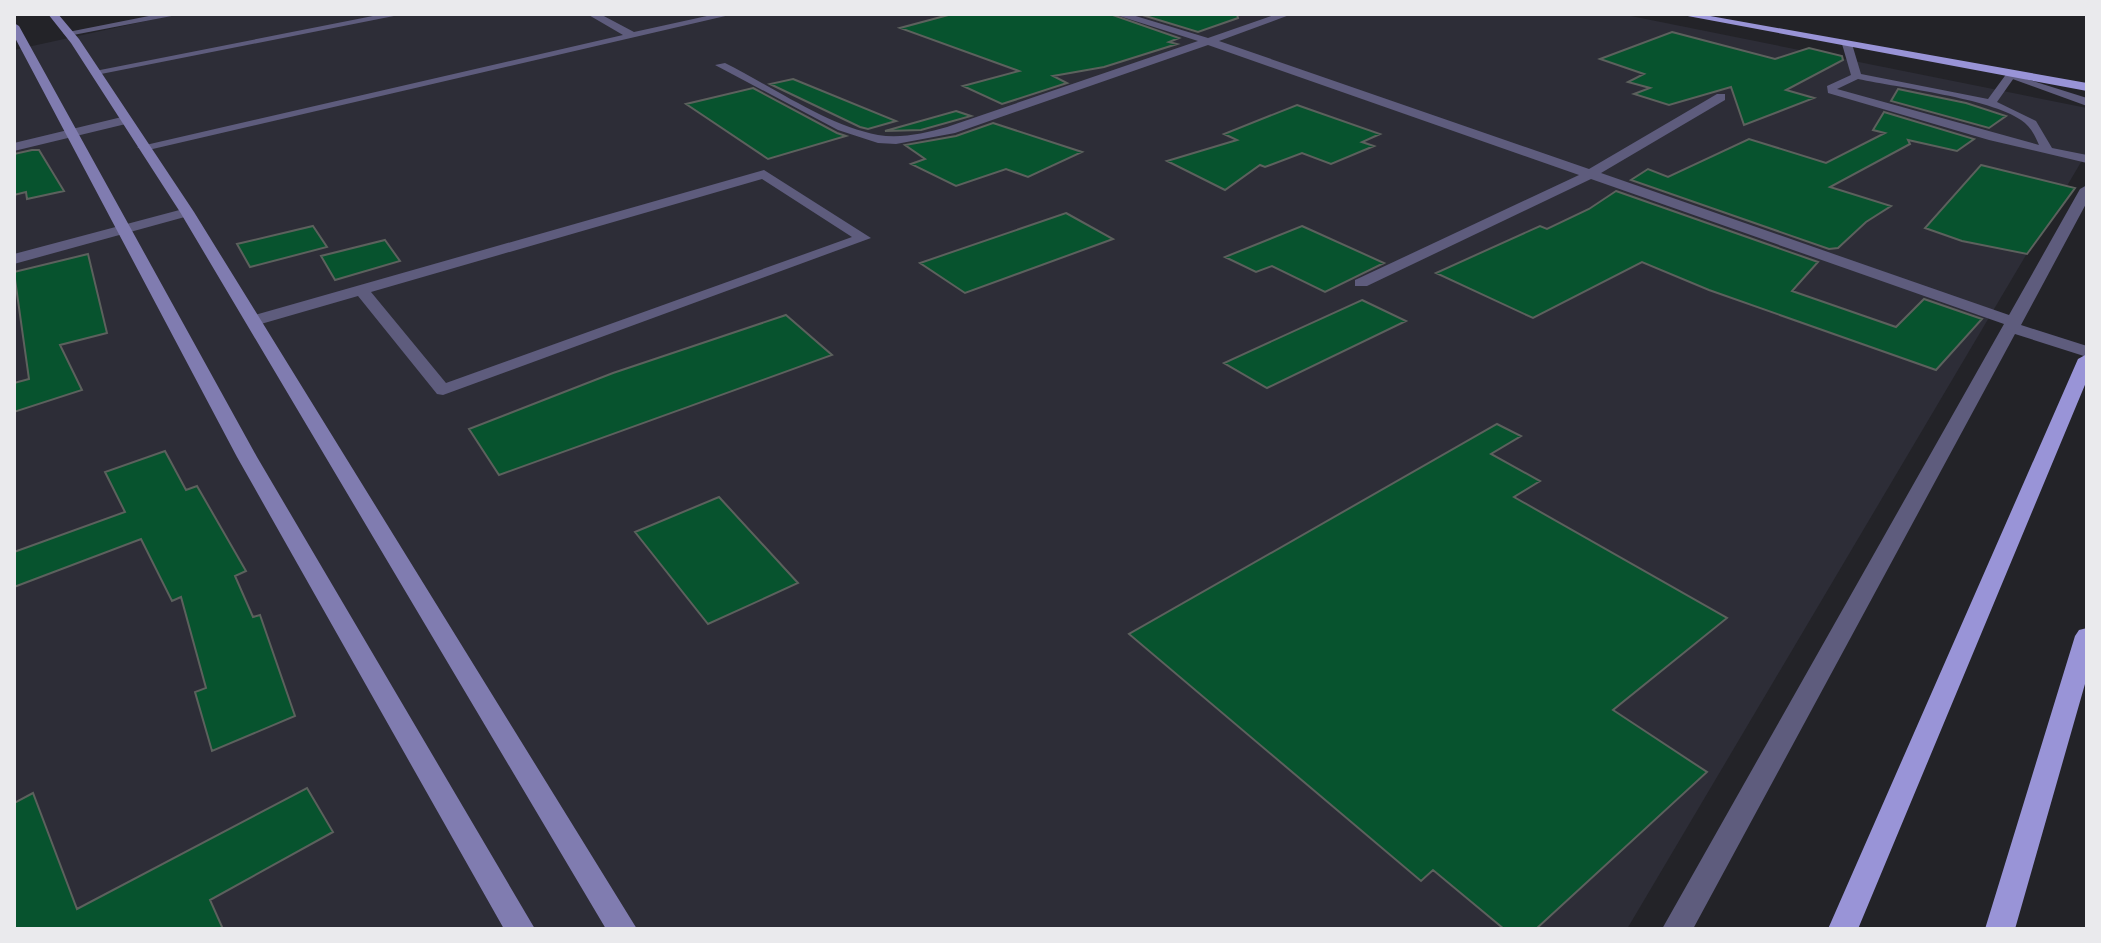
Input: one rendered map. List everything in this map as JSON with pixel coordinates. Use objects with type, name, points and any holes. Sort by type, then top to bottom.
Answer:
[{"type":"main road","points":[[1682,14],[2087,87]]},
{"type":"main road","points":[[1843,929],[2087,359]]},
{"type":"main road","points":[[2000,929],[2087,636]]},
{"type":"street","points":[[53,14],[96,72],[187,212],[622,929]]},
{"type":"street","points":[[68,33],[177,14]]},
{"type":"street","points":[[96,72],[399,14]]},
{"type":"street","points":[[592,14],[633,36]]},
{"type":"street","points":[[144,147],[725,14]]},
{"type":"street","points":[[1118,14],[1208,41],[2087,352]]},
{"type":"street","points":[[721,65],[852,130],[875,139],[896,141],[951,130],[1287,14]]},
{"type":"street","points":[[18,38],[73,133],[247,457],[520,929]]},
{"type":"street","points":[[2011,75],[2087,102]]},
{"type":"street","points":[[1361,283],[1589,175],[1721,97]]},
{"type":"street","points":[[14,147],[126,120]]},
{"type":"street","points":[[254,321],[361,290],[764,174],[864,238],[443,390],[361,290]]},
{"type":"street","points":[[1677,929],[2087,189]]},
{"type":"street","points":[[14,259],[187,212]]},
{"type":"lane","points":[[1847,44],[1857,76]]},
{"type":"lane","points":[[1991,103],[2011,75]]},
{"type":"lane","points":[[2047,150],[2038,126],[1991,103],[1857,76],[1831,88],[1832,91],[2047,150],[2087,159]]},
{"type":"shaded area","points":[[178,14],[1621,14],[2087,108],[2087,152],[1627,929],[14,929],[14,50]]},
{"type":"building","points":[[952,14],[1110,14],[1179,38],[1169,42],[1177,44],[1104,67],[1053,76],[1067,83],[1002,104],[963,86],[1019,71],[900,28]]},
{"type":"building","points":[[1139,14],[1237,14],[1238,18],[1198,32]]},
{"type":"building","points":[[1672,32],[1775,59],[1809,48],[1842,56],[1843,60],[1786,90],[1814,98],[1744,125],[1731,87],[1669,105],[1634,94],[1650,88],[1628,82],[1644,74],[1600,59]]},
{"type":"building","points":[[793,79],[896,121],[868,129],[860,127],[770,84]]},
{"type":"building","points":[[753,88],[846,136],[768,159],[686,104]]},
{"type":"building","points":[[1898,89],[1966,103],[2006,116],[1989,128],[1891,101]]},
{"type":"building","points":[[1297,105],[1380,134],[1362,142],[1374,146],[1331,164],[1302,153],[1265,167],[1260,165],[1225,190],[1167,161],[1237,140],[1224,134]]},
{"type":"building","points":[[956,111],[971,116],[921,130],[885,131]]},
{"type":"building","points":[[1884,112],[1974,139],[1957,151],[1908,140],[1910,144],[1830,187],[1891,206],[1866,222],[1838,248],[1829,249],[1631,180],[1648,169],[1668,177],[1749,139],[1826,163],[1885,133],[1873,130]]},
{"type":"building","points":[[993,123],[1082,152],[1028,177],[1006,169],[956,186],[911,164],[925,159],[905,145],[956,136]]},
{"type":"building","points":[[39,150],[64,191],[27,199],[26,192],[14,195],[14,154]]},
{"type":"building","points":[[1981,165],[2075,188],[2027,254],[1962,241],[1925,228]]},
{"type":"building","points":[[1616,191],[1818,262],[1792,291],[1896,327],[1924,299],[1982,319],[1936,370],[1709,290],[1642,262],[1533,318],[1436,273],[1540,226],[1547,229],[1589,209]]},
{"type":"building","points":[[1066,213],[1113,239],[965,293],[920,263]]},
{"type":"building","points":[[313,226],[327,247],[250,267],[237,244]]},
{"type":"building","points":[[1302,226],[1384,263],[1325,292],[1272,266],[1256,272],[1225,257]]},
{"type":"building","points":[[385,240],[400,261],[335,280],[321,256]]},
{"type":"building","points":[[88,254],[107,333],[60,345],[82,390],[14,412],[14,383],[29,379],[14,272]]},
{"type":"building","points":[[1362,300],[1406,321],[1267,388],[1224,363]]},
{"type":"building","points":[[786,315],[832,355],[499,475],[469,429],[613,373]]},
{"type":"building","points":[[1497,424],[1521,436],[1491,454],[1540,481],[1514,497],[1727,618],[1613,710],[1707,772],[1536,929],[1504,929],[1433,870],[1421,881],[1129,634]]},
{"type":"building","points":[[165,451],[186,490],[197,486],[246,571],[235,576],[253,617],[260,615],[295,716],[212,751],[195,692],[206,688],[181,597],[172,601],[141,539],[14,587],[14,552],[125,512],[105,472]]},
{"type":"building","points":[[719,497],[798,583],[708,624],[635,532]]},
{"type":"building","points":[[307,788],[333,832],[210,900],[223,929],[14,929],[14,803],[33,793],[77,909]]}]
